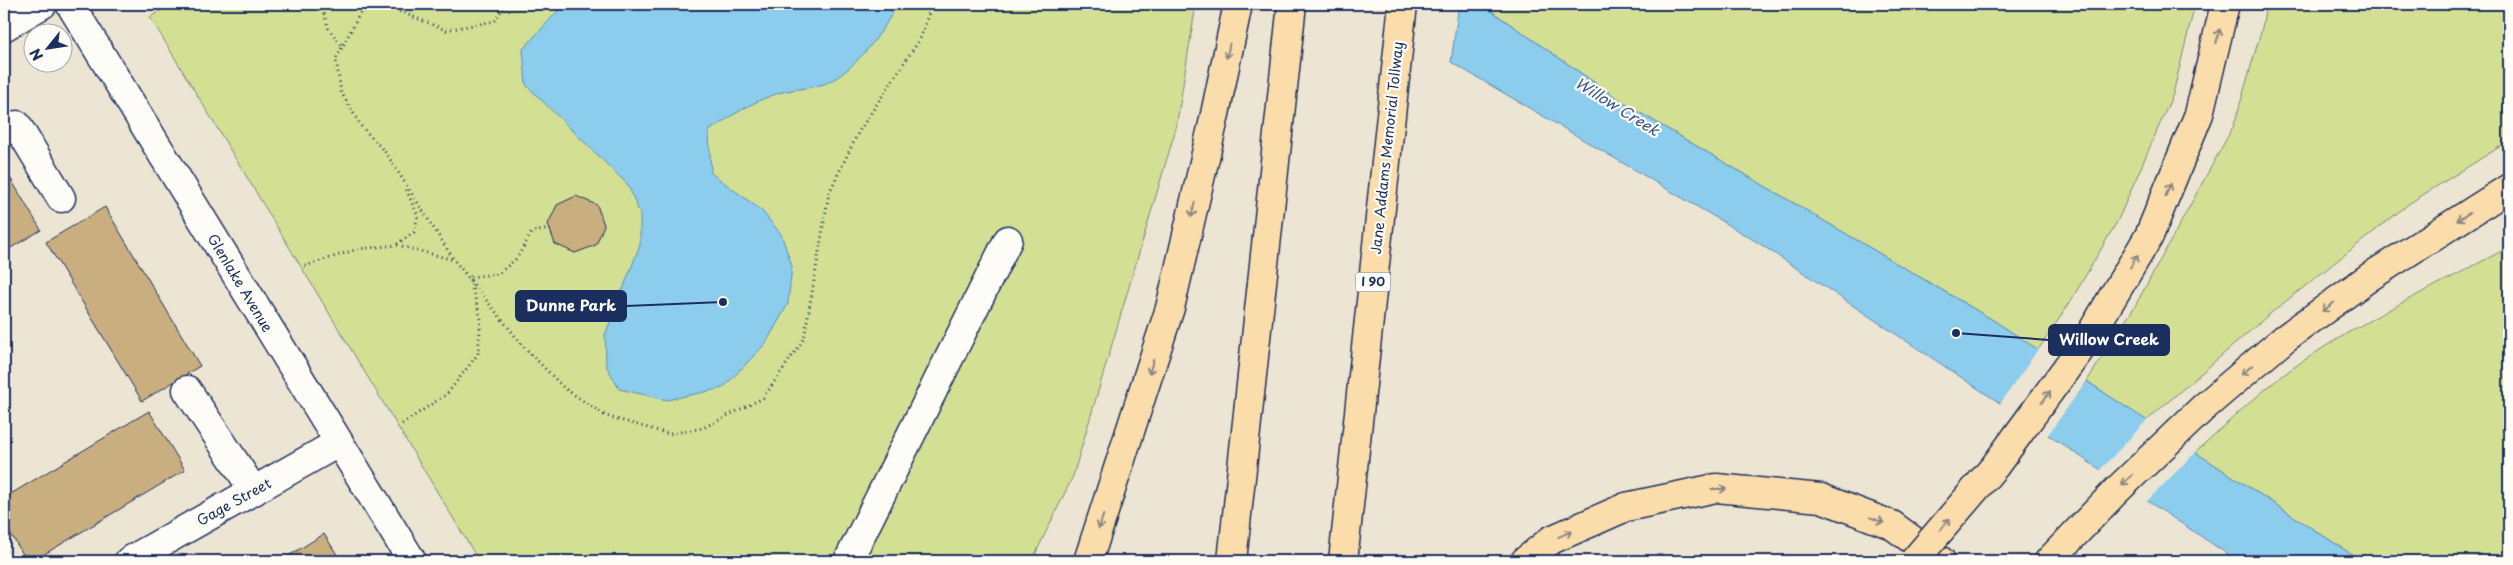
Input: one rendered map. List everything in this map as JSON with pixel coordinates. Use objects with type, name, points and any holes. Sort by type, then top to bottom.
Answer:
[{"type":"highway","points":[[1088,561],[1170,308],[1214,119],[1238,4]]},
{"type":"highway","points":[[1232,561],[1292,4]]},
{"type":"highway","name":"Jane Addams Memorial Tollway","points":[[1343,561],[1403,4]]},
{"type":"highway","points":[[1914,561],[1995,466],[2087,340],[2149,236],[2199,114],[2226,4]]},
{"type":"highway","points":[[2049,561],[2116,491],[2197,413],[2284,339],[2371,276],[2509,188]]},
{"type":"highway","points":[[1525,561],[1552,540],[1626,507],[1716,488],[1821,498],[1892,526],[1941,561]]},
{"type":"street","points":[[4,26],[43,4]]},
{"type":"street","name":"Glenlake Avenue","points":[[70,4],[412,561]]},
{"type":"street","points":[[4,132],[17,125],[61,198]]},
{"type":"street","points":[[848,561],[1008,240]]},
{"type":"street","points":[[188,390],[254,491]]},
{"type":"street","name":"Gage Street","points":[[129,561],[338,443]]},
{"type":"path","points":[[321,4],[329,30],[343,46]]},
{"type":"path","points":[[365,4],[336,59],[341,92],[361,126],[386,153],[454,260],[524,347],[564,388],[606,416],[669,434],[703,428],[763,398],[804,339],[829,193],[860,131],[920,39],[932,4]]},
{"type":"path","points":[[381,4],[446,30],[495,21],[506,4]]},
{"type":"path","points":[[397,245],[414,232],[418,216],[400,176]]},
{"type":"path","points":[[469,277],[498,274],[517,258],[532,232],[550,229]]},
{"type":"path","points":[[306,266],[358,249],[397,245],[454,260]]},
{"type":"path","points":[[402,424],[447,394],[478,354],[481,319],[469,277]]},
{"type":"green space","points":[[172,4],[1196,4],[1176,128],[1073,476],[1032,561],[479,561],[150,17]]},
{"type":"green space","points":[[1481,4],[2195,4],[2173,94],[2118,220],[2069,304],[2038,350],[1993,320],[1630,107]]},
{"type":"green space","points":[[2266,4],[2509,4],[2509,141],[2410,203],[2266,317],[2146,421],[2087,381],[2135,306],[2234,125],[2262,28]]},
{"type":"green space","points":[[2509,247],[2509,561],[2362,561],[2195,452],[2261,393],[2327,345]]},
{"type":"water","points":[[564,4],[897,4],[878,36],[851,67],[841,75],[825,84],[785,91],[769,96],[734,114],[709,131],[711,173],[761,210],[781,234],[792,266],[788,304],[766,343],[723,388],[667,400],[619,389],[606,365],[605,335],[640,245],[640,214],[628,185],[526,85],[523,49]]},
{"type":"water","points":[[1459,4],[1481,4],[1630,107],[1993,320],[2362,561],[2238,561],[1757,242],[1451,62]]},
{"type":"pier","points":[[2039,348],[2088,379],[2047,436],[2000,404]]},
{"type":"pier","points":[[2148,419],[2197,451],[2146,502],[2099,471]]},
{"type":"building","points":[[6,171],[41,230],[4,252],[4,172]]},
{"type":"building","points":[[576,196],[597,205],[604,225],[596,245],[575,253],[555,244],[548,224],[557,205]]},
{"type":"building","points":[[105,207],[200,366],[142,401],[46,242]]},
{"type":"building","points":[[149,411],[185,470],[33,561],[27,561],[4,523],[4,498]]},
{"type":"building","points":[[324,534],[341,561],[280,561]]},
{"type":"place","name":"Dunne Park","points":[[723,302]]},
{"type":"place","name":"Willow Creek","points":[[1956,333]]}]
